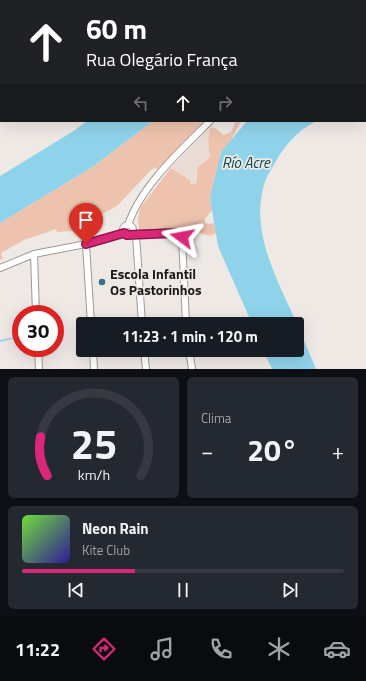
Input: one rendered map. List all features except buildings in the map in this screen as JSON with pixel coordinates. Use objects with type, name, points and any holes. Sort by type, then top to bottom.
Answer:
[{"type":"street","points":[[124,233],[123,229],[128,225],[140,197],[171,161],[209,122]]},
{"type":"street","points":[[128,225],[133,229],[134,234],[141,317]]},
{"type":"street","points":[[0,268],[34,254],[86,244],[124,233],[127,235],[175,233],[182,237],[184,243],[183,288],[185,317]]},
{"type":"street","points":[[86,244],[91,317]]},
{"type":"street","points":[[34,254],[36,305]]},
{"type":"street","points":[[38,357],[38,369]]},
{"type":"street","points":[[93,357],[94,369]]},
{"type":"street","points":[[145,357],[146,369]]},
{"type":"street","points":[[191,357],[192,369]]},
{"type":"shaded area","points":[[152,122],[203,122],[158,169],[154,168],[149,172],[117,206],[73,231],[57,232],[56,229],[24,240],[1,253],[3,258],[0,260],[0,223],[94,166]]},
{"type":"shaded area","points":[[236,122],[240,122],[230,142],[221,152],[210,198],[212,210],[205,219],[205,223],[214,223],[216,233],[210,236],[191,230],[139,230],[138,219],[140,208],[171,168],[191,181],[190,184],[196,184],[198,167],[210,157],[208,139],[210,128],[215,128],[224,135],[231,132]]},
{"type":"shaded area","points":[[211,125],[215,128],[210,128],[208,139],[210,157],[202,162],[196,174],[196,184],[190,184],[191,181],[171,168]]},
{"type":"water","points":[[86,122],[152,122],[94,166],[0,223],[0,176]]},
{"type":"water","name":"Río Acre","points":[[246,122],[315,122],[298,133],[278,157],[266,179],[261,203],[263,239],[275,274],[294,317],[249,317],[218,246],[210,198],[221,152]]},
{"type":"water","points":[[304,341],[316,369],[272,369],[266,357],[304,357]]},
{"type":"waterway","points":[[0,341],[12,338]]},
{"type":"place","name":"Escola Infantil Os Pastorinhos","points":[[102,282]]},
{"type":"route","points":[[86,244],[124,233],[130,235],[177,233],[182,237]]}]
